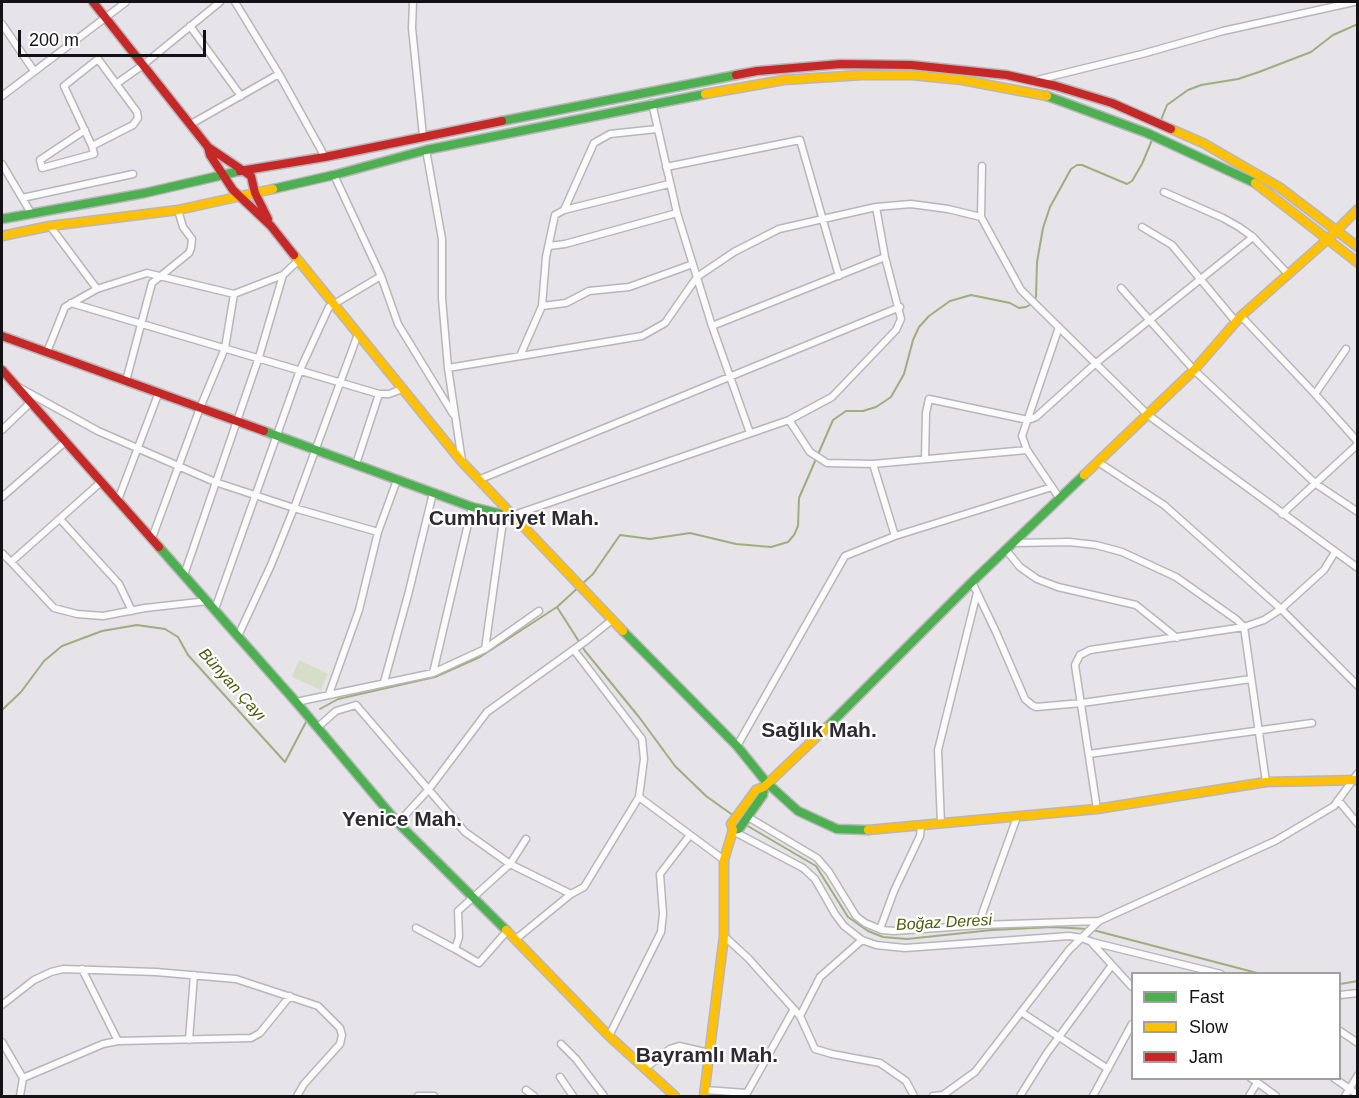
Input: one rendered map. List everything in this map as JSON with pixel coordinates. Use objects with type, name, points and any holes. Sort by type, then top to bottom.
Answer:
[{"type":"street","points":[[93,2],[208,147],[253,179],[255,193],[272,226]]},
{"type":"street","points":[[2,96],[126,2]]},
{"type":"street","points":[[116,84],[220,2]]},
{"type":"street","points":[[235,2],[279,74],[325,157]]},
{"type":"street","points":[[413,2],[412,27],[423,136]]},
{"type":"street","points":[[1034,81],[1223,31],[1354,2]]},
{"type":"street","points":[[2,24],[34,71]]},
{"type":"street","points":[[190,26],[241,96]]},
{"type":"street","points":[[85,130],[40,160],[42,168],[94,154],[85,130],[64,86],[98,59],[137,112],[137,120],[133,125],[92,146]]},
{"type":"street","points":[[2,219],[757,71],[841,64],[911,65],[1007,75],[1112,103],[1203,143],[1279,187],[1358,247]]},
{"type":"street","points":[[191,124],[279,74]]},
{"type":"street","points":[[2,236],[50,226],[178,210],[334,175],[426,150],[652,103],[784,80],[862,75],[912,75],[962,80],[1050,97],[1147,133],[1257,184],[1358,263]]},
{"type":"street","points":[[652,103],[677,213],[712,326],[750,433]]},
{"type":"street","points":[[564,210],[594,142],[610,134],[657,129]]},
{"type":"street","points":[[666,167],[800,140],[839,276]]},
{"type":"street","points":[[208,147],[210,155],[233,190],[272,226],[402,389],[507,515],[737,746],[765,785],[798,811],[837,829],[865,830],[1097,809],[1266,782],[1356,778]]},
{"type":"street","points":[[426,150],[442,239],[442,298],[448,368],[462,462]]},
{"type":"street","points":[[2,164],[31,213]]},
{"type":"street","points":[[982,166],[981,217],[1021,290],[1148,415],[1358,568]]},
{"type":"street","points":[[22,198],[133,174]]},
{"type":"street","points":[[334,175],[381,276],[398,324],[455,417]]},
{"type":"street","points":[[520,356],[542,306],[555,215],[564,210],[669,184]]},
{"type":"street","points":[[1164,192],[1223,218],[1253,237],[1289,275]]},
{"type":"street","points":[[448,368],[642,336],[665,323],[697,277],[734,252],[779,229],[876,207],[911,204],[948,209],[981,217]]},
{"type":"street","points":[[2,336],[472,507],[507,515],[789,420],[832,397],[896,330],[901,319],[900,307],[885,256],[876,207]]},
{"type":"street","points":[[794,1009],[747,1094],[704,1093],[724,936],[724,860],[734,829],[744,817],[756,790],[765,785],[869,687],[972,582],[1194,370],[1238,319],[1289,275],[1358,209]]},
{"type":"street","points":[[126,381],[152,284],[191,248],[192,239],[183,227],[178,210]]},
{"type":"street","points":[[549,246],[565,244],[677,213]]},
{"type":"street","points":[[50,226],[97,289]]},
{"type":"street","points":[[1142,227],[1172,245],[1200,279],[1315,394],[1358,443],[1282,514]]},
{"type":"street","points":[[926,459],[928,399],[1028,420],[1036,417],[1096,363],[1253,237]]},
{"type":"street","points":[[712,326],[885,256]]},
{"type":"street","points":[[47,352],[65,307],[97,289],[147,273],[234,294],[283,275],[298,260]]},
{"type":"street","points":[[542,306],[566,303],[589,291],[629,287],[693,264]]},
{"type":"street","points":[[184,575],[260,357],[283,275]]},
{"type":"street","points":[[215,609],[300,370],[329,307],[381,276]]},
{"type":"street","points":[[1121,288],[1194,370],[1316,484],[1358,512]]},
{"type":"street","points":[[152,538],[200,408],[225,348],[234,294]]},
{"type":"street","points":[[70,303],[260,357],[379,394],[389,394],[402,389]]},
{"type":"street","points":[[478,480],[900,307]]},
{"type":"street","points":[[1059,327],[1022,436],[1027,450],[1060,499]]},
{"type":"street","points":[[238,636],[294,508],[358,334]]},
{"type":"street","points":[[1315,394],[1347,349]]},
{"type":"street","points":[[2,370],[215,609],[398,823],[516,939],[609,1036],[675,1096]]},
{"type":"street","points":[[17,386],[98,430],[215,482],[378,532]]},
{"type":"street","points":[[117,500],[159,392]]},
{"type":"street","points":[[356,464],[379,394]]},
{"type":"street","points":[[2,430],[31,402]]},
{"type":"street","points":[[789,420],[810,452],[827,463],[873,464],[1027,450]]},
{"type":"street","points":[[2,497],[65,442]]},
{"type":"street","points":[[1098,462],[1164,505],[1281,609],[1358,687]]},
{"type":"street","points":[[873,464],[895,536]]},
{"type":"street","points":[[329,694],[359,610],[378,532],[396,480]]},
{"type":"street","points":[[11,562],[101,482]]},
{"type":"street","points":[[737,746],[845,556],[895,536],[1052,488]]},
{"type":"street","points":[[384,682],[433,493]]},
{"type":"street","points":[[433,672],[472,507]]},
{"type":"street","points":[[485,649],[507,515]]},
{"type":"street","points":[[60,519],[119,584],[132,611]]},
{"type":"street","points":[[1014,543],[1070,542],[1096,545],[1122,552],[1176,577],[1237,620],[1244,627],[1266,782]]},
{"type":"street","points":[[1006,550],[1020,567],[1037,579],[1058,587],[1136,605],[1177,638]]},
{"type":"street","points":[[1097,809],[1075,665],[1080,655],[1084,652],[1244,627],[1264,620],[1281,609],[1324,570],[1335,552]]},
{"type":"street","points":[[2,553],[54,608],[87,616],[103,616],[208,601]]},
{"type":"street","points":[[972,582],[1028,702],[1036,706],[1082,703],[1251,679]]},
{"type":"street","points":[[941,824],[938,750],[977,592]]},
{"type":"street","points":[[296,702],[433,672],[485,649],[539,611]]},
{"type":"street","points":[[398,823],[429,789],[488,712],[576,649],[612,620]]},
{"type":"street","points":[[516,939],[571,894],[584,887],[639,797],[644,759],[642,739],[576,649]]},
{"type":"street","points":[[317,726],[336,711],[356,705],[465,832],[510,864],[571,894]]},
{"type":"street","points":[[1089,754],[1312,723]]},
{"type":"street","points":[[933,1096],[944,1096],[975,1072],[1069,950],[1096,923],[1275,841],[1334,806],[1356,778]]},
{"type":"street","points":[[639,797],[724,860]]},
{"type":"street","points":[[1338,800],[1358,824]]},
{"type":"street","points":[[744,817],[817,858],[829,872],[856,916],[880,929],[894,932],[980,925],[1096,923]]},
{"type":"street","points":[[980,925],[1017,817]]},
{"type":"street","points":[[880,929],[894,891],[920,836],[921,825]]},
{"type":"street","points":[[734,829],[808,871],[839,920],[862,939],[876,945],[898,949],[1084,935],[1131,986]]},
{"type":"street","points":[[609,1036],[661,932],[663,914],[660,874],[690,835]]},
{"type":"street","points":[[455,949],[459,937],[458,911],[510,864],[526,839]]},
{"type":"street","points":[[416,928],[479,963],[507,931]]},
{"type":"street","points":[[724,936],[748,958],[800,1016],[815,1049],[880,1063],[906,1081],[914,1096]]},
{"type":"street","points":[[800,1016],[820,976],[862,939]]},
{"type":"street","points":[[1092,942],[1213,972]]},
{"type":"street","points":[[1020,1096],[1112,964]]},
{"type":"street","points":[[2,1005],[19,990],[46,974],[63,969],[236,979],[318,1006],[326,1011],[340,1028],[342,1035],[340,1044],[309,1078],[297,1096]]},
{"type":"street","points":[[82,969],[118,1041]]},
{"type":"street","points":[[189,1040],[194,975]]},
{"type":"street","points":[[1341,995],[1358,993]]},
{"type":"street","points":[[23,1078],[103,1044],[118,1041],[246,1039],[256,1036],[290,996]]},
{"type":"street","points":[[1022,1012],[1108,1069]]},
{"type":"street","points":[[1093,1096],[1131,1026]]},
{"type":"street","points":[[1341,1032],[1358,1043]]},
{"type":"street","points":[[2,1042],[23,1078],[20,1096]]},
{"type":"street","points":[[561,1044],[576,1059],[604,1096]]},
{"type":"street","points":[[644,1069],[670,1049],[679,1046],[709,1053]]},
{"type":"street","points":[[1345,1096],[1358,1075]]},
{"type":"street","points":[[560,1077],[573,1096]]},
{"type":"street","points":[[1337,1080],[1358,1095]]},
{"type":"street","points":[[1249,1096],[1254,1081],[1276,1096]]},
{"type":"street","points":[[526,1090],[534,1096]]},
{"type":"street","points":[[418,1096],[434,1096]]},
{"type":"green space","points":[[299,660],[328,674],[321,690],[292,677]]},
{"type":"waterway","points":[[1161,120],[1167,105],[1188,90],[1201,85],[1238,79],[1311,52],[1333,35],[1358,24]]},
{"type":"waterway","points":[[320,709],[338,699],[435,677],[480,657],[557,607],[593,574],[620,535],[650,539],[690,533],[736,544],[771,547],[788,542],[798,526],[799,498],[833,420],[846,411],[863,411],[876,407],[891,397],[904,374],[919,327],[929,316],[950,301],[971,295],[1010,303],[1019,308],[1033,303],[1036,297],[1037,262],[1043,228],[1050,207],[1071,169],[1082,165],[1127,184],[1132,181],[1142,164],[1152,140]]},
{"type":"waterway","name":"Boğaz Deresi","points":[[557,607],[585,651],[639,717],[675,766],[706,796],[734,816]]},
{"type":"waterway","name":"Bünyan Çayı","points":[[2,710],[21,692],[44,661],[62,646],[102,631],[137,625],[165,629],[178,637],[188,655],[285,762],[306,722]]},
{"type":"waterway","name":"Boğaz Deresi","points":[[746,825],[816,866],[848,917],[868,931],[883,937],[907,939],[992,930],[1053,927],[1087,929]]},
{"type":"waterway","name":"Boğaz Deresi","points":[[1093,930],[1253,972]]},
{"type":"waterway","name":"Boğaz Deresi","points":[[1341,984],[1358,981]]},
{"type":"traffic: fast","points":[[502,121],[736,75]]},
{"type":"traffic: fast","points":[[273,189],[426,150],[705,94]]},
{"type":"traffic: fast","points":[[1047,96],[1147,133],[1255,183]]},
{"type":"traffic: fast","points":[[2,219],[145,193],[240,171]]},
{"type":"traffic: fast","points":[[264,431],[472,507],[510,516]]},
{"type":"traffic: fast","points":[[827,727],[972,582],[1084,475]]},
{"type":"traffic: fast","points":[[159,547],[296,702],[398,823],[506,930]]},
{"type":"traffic: fast","points":[[623,631],[737,746],[767,783],[798,811],[837,829],[868,830]]},
{"type":"traffic: fast","points":[[733,830],[739,829],[763,795],[764,787]]},
{"type":"traffic: slow","points":[[705,94],[784,80],[862,75],[912,75],[962,80],[1047,96]]},
{"type":"traffic: slow","points":[[1171,129],[1203,143],[1279,187],[1358,247]]},
{"type":"traffic: slow","points":[[1255,183],[1358,263]]},
{"type":"traffic: slow","points":[[2,236],[50,226],[178,210],[273,189]]},
{"type":"traffic: slow","points":[[1084,475],[1194,370],[1241,316],[1328,239],[1358,209]]},
{"type":"traffic: slow","points":[[294,255],[462,462],[623,631]]},
{"type":"traffic: slow","points":[[704,1096],[724,936],[724,860],[733,830],[731,824],[756,790],[764,787],[827,727]]},
{"type":"traffic: slow","points":[[868,830],[1097,809],[1266,782],[1358,780]]},
{"type":"traffic: slow","points":[[506,930],[609,1036],[675,1096]]},
{"type":"traffic: jam","points":[[93,2],[208,147],[210,155],[233,190],[271,226],[294,255]]},
{"type":"traffic: jam","points":[[736,75],[841,64],[911,65],[1007,75],[1056,86],[1112,103],[1171,129]]},
{"type":"traffic: jam","points":[[240,171],[325,157],[502,121]]},
{"type":"traffic: jam","points":[[208,147],[251,176],[255,193],[268,219]]},
{"type":"traffic: jam","points":[[2,336],[264,431]]},
{"type":"traffic: jam","points":[[2,370],[159,547]]},
{"type":"district","name":"Cumhuriyet Mah.","points":[[514,519]]},
{"type":"district","name":"Sağlık Mah.","points":[[819,731]]},
{"type":"district","name":"Yenice Mah.","points":[[402,820]]},
{"type":"district","name":"Bayramlı Mah.","points":[[707,1056]]}]
